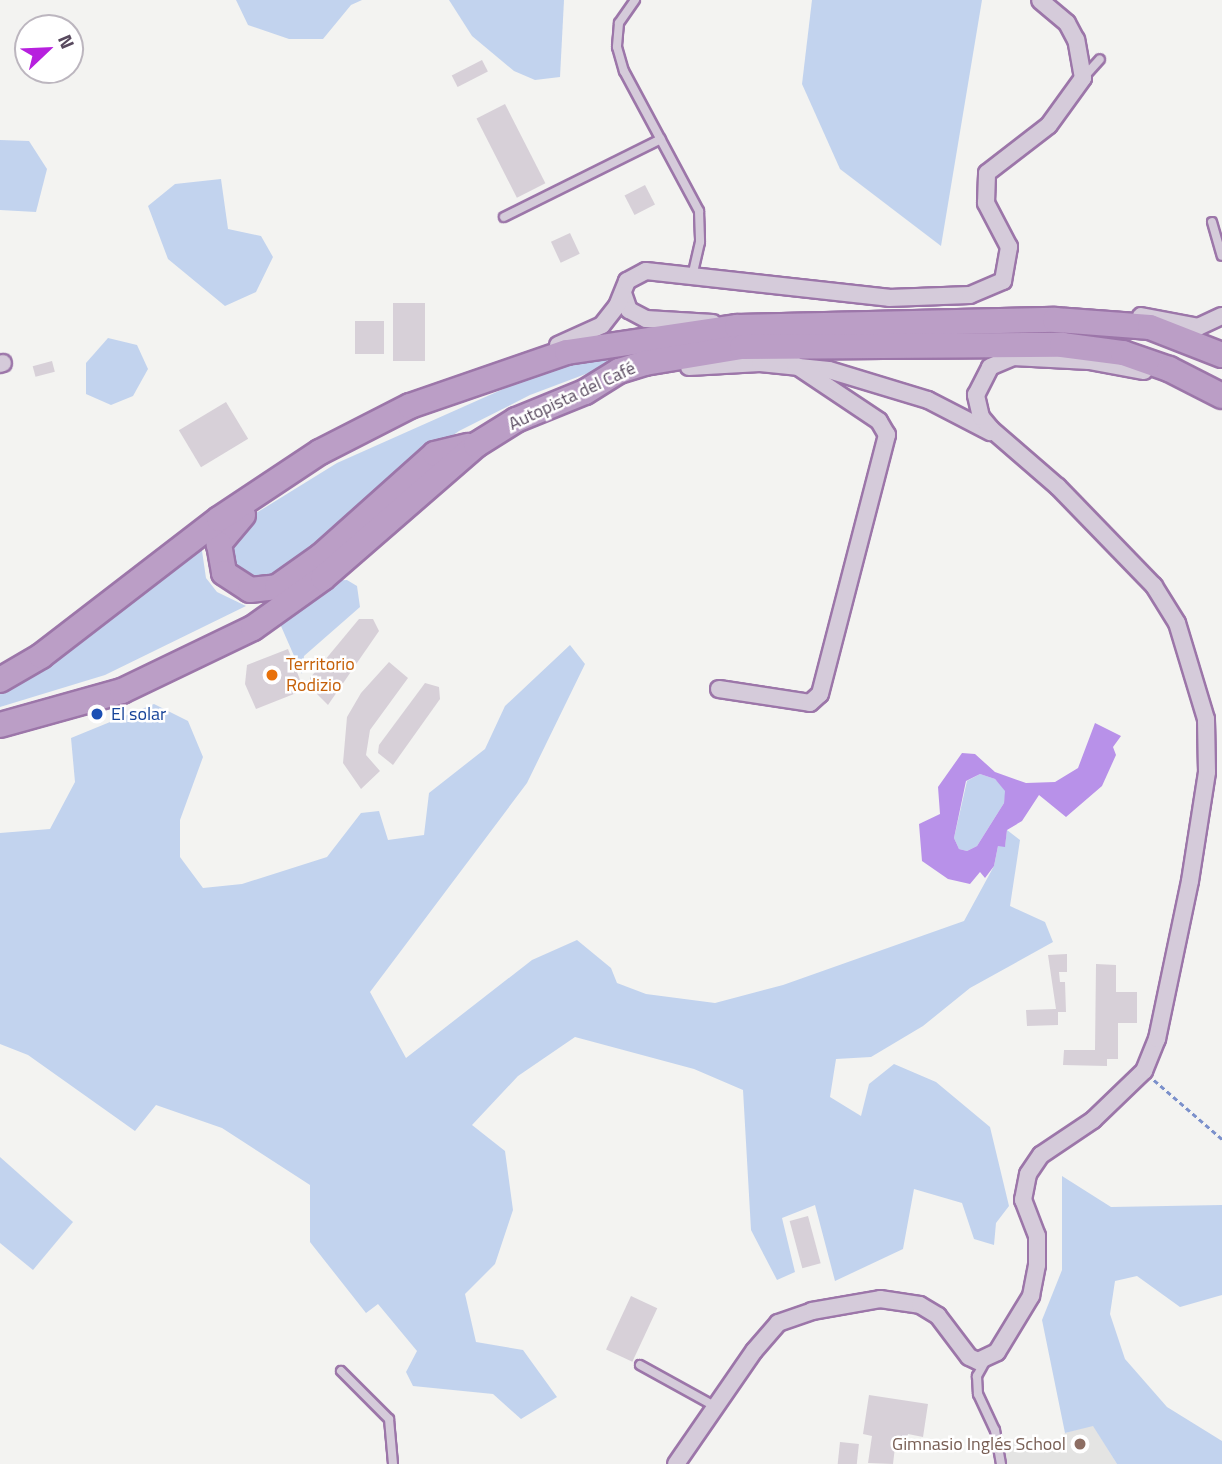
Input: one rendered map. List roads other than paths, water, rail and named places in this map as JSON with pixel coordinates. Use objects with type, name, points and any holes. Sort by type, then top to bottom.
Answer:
[{"type":"highway","name":"Autopista del Café","points":[[0,680],[41,656],[282,476],[410,406],[529,363],[625,341],[737,327],[1076,321],[1150,327],[1222,355]]},
{"type":"highway","name":"Autopista del Café","points":[[0,725],[122,691],[253,628],[315,584],[475,445],[516,420],[585,392],[619,371],[708,350],[977,343],[1123,353],[1169,369],[1222,396]]},
{"type":"highway","points":[[410,406],[386,429],[304,474],[231,524],[218,553],[230,581],[263,591],[285,583],[435,454],[475,445]]},
{"type":"street","points":[[529,363],[549,348],[602,325],[623,293],[627,281],[646,271],[889,298],[939,298],[987,291],[1003,281],[1009,247],[986,203],[986,173],[1049,125],[1083,78],[1076,40],[1067,23],[1040,0]]},
{"type":"street","points":[[623,293],[629,310],[646,319],[737,327]]},
{"type":"street","points":[[1076,321],[1147,317],[1198,327],[1222,316]]},
{"type":"street","points":[[676,1464],[778,1323],[812,1311],[880,1299],[920,1305],[938,1316],[968,1357],[978,1361],[988,1357],[1015,1329],[1031,1296],[1037,1236],[1023,1200],[1028,1174],[1041,1155],[1094,1120],[1144,1071],[1157,1039],[1190,881],[1208,772],[1206,719],[1177,623],[1154,586],[1134,561],[981,417],[976,394],[989,367],[1013,358],[1132,368],[1158,375],[1222,408]]},
{"type":"street","points":[[585,392],[688,367],[795,365],[896,388],[959,415],[1018,451]]},
{"type":"street","points":[[719,689],[810,703],[820,694],[887,435],[879,421],[795,365]]},
{"type":"lane","points":[[635,0],[619,23],[617,47],[625,71],[699,211],[700,242],[692,277]]},
{"type":"lane","points":[[1083,78],[1100,59]]},
{"type":"lane","points":[[504,218],[661,139]]},
{"type":"lane","points":[[1212,222],[1222,256]]},
{"type":"lane","points":[[988,1357],[977,1376],[978,1394],[995,1430],[1001,1464]]},
{"type":"lane","points":[[640,1365],[716,1406]]},
{"type":"lane","points":[[341,1371],[389,1419],[393,1464]]},
{"type":"place","name":"Territorio Rodizio","points":[[272,675]]},
{"type":"place","name":"El solar","points":[[97,714]]},
{"type":"place","name":"Gimnasio Inglés School","points":[[1080,1444]]}]
